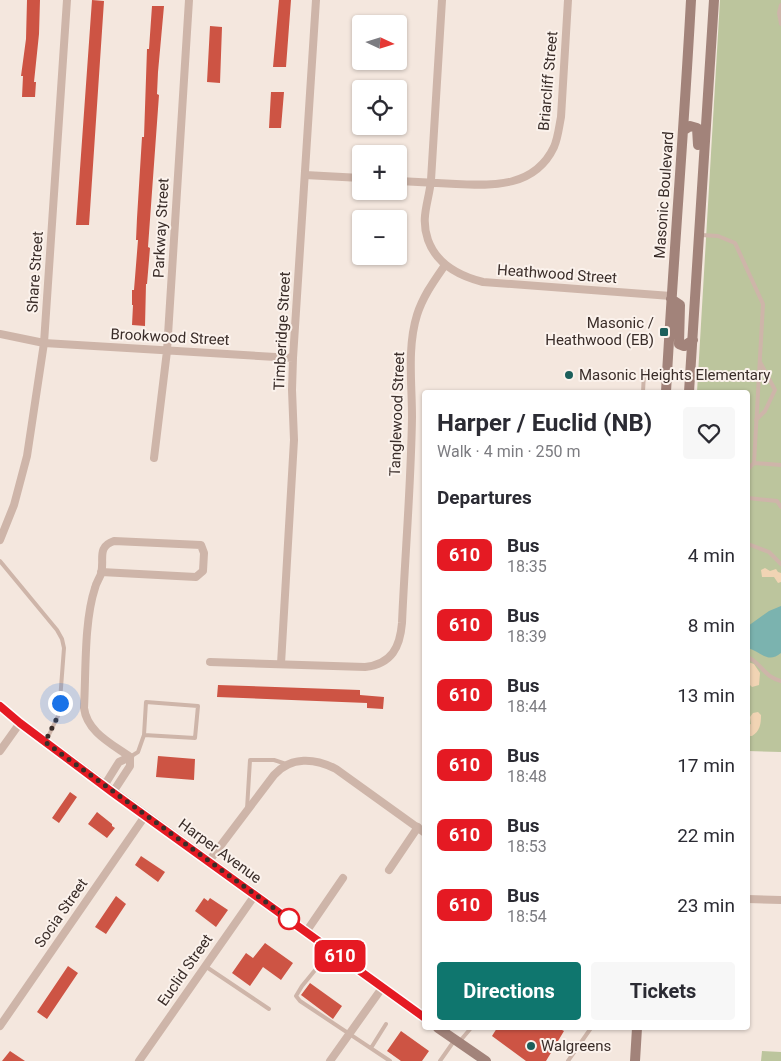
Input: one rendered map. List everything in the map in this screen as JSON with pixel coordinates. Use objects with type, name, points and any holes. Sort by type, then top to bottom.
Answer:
[{"type":"main road","name":"Masonic Boulevard","points":[[666,390],[691,0]]},
{"type":"main road","points":[[689,390],[714,0]]},
{"type":"main road","points":[[684,130],[690,126],[697,128],[697,156],[702,183]]},
{"type":"main road","points":[[671,298],[680,305],[679,344],[684,346],[693,340]]},
{"type":"main road","name":"Harper Avenue","points":[[0,706],[112,792],[422,1016]]},
{"type":"main road","points":[[441,1030],[486,1061]]},
{"type":"main road","points":[[635,1061],[637,1030]]},
{"type":"street","name":"Share Street","points":[[0,540],[14,505],[27,456],[44,343],[67,0]]},
{"type":"street","name":"Parkway Street","points":[[154,458],[167,351],[189,0]]},
{"type":"street","name":"Timberidge Street","points":[[281,664],[294,440],[293,358],[316,0]]},
{"type":"street","points":[[442,0],[431,183],[424,215],[425,227],[432,248],[445,265]]},
{"type":"street","name":"Briarcliff Street","points":[[407,182],[498,185],[521,179],[534,171],[546,159],[554,147],[561,117],[568,0]]},
{"type":"street","points":[[305,175],[352,178]]},
{"type":"street","name":"Heathwood Street","points":[[445,265],[472,280],[492,284],[671,298]]},
{"type":"street","name":"Tanglewood Street","points":[[210,662],[366,667],[381,663],[396,650],[402,622],[412,418],[411,359],[414,330],[416,316],[422,300],[445,265]]},
{"type":"street","name":"Brookwood Street","points":[[0,334],[44,343],[293,358]]},
{"type":"street","points":[[101,572],[196,577],[204,571],[204,553],[201,545],[114,541],[107,543],[103,548],[101,572],[95,587],[90,610],[85,718],[97,732],[130,756]]},
{"type":"street","points":[[0,751],[20,723]]},
{"type":"street","points":[[104,786],[119,762],[130,756]]},
{"type":"street","points":[[112,792],[130,766],[130,756]]},
{"type":"street","points":[[209,861],[274,775],[286,764],[301,760],[329,765],[422,831]]},
{"type":"street","name":"Socia Street","points":[[0,1026],[146,816]]},
{"type":"street","points":[[389,870],[418,828]]},
{"type":"street","points":[[306,932],[344,878]]},
{"type":"street","name":"Euclid Street","points":[[139,1061],[255,895]]},
{"type":"street","points":[[750,899],[781,900]]},
{"type":"street","points":[[330,1061],[382,988]]},
{"type":"lane","points":[[781,6],[779,13],[781,24]]},
{"type":"lane","points":[[699,235],[718,236],[735,243],[763,304],[754,463],[750,467]]},
{"type":"lane","points":[[756,420],[765,411],[775,390],[760,362]]},
{"type":"lane","points":[[643,390],[644,372],[667,373]]},
{"type":"lane","points":[[754,463],[781,465]]},
{"type":"lane","points":[[750,498],[777,501],[781,507]]},
{"type":"lane","points":[[750,545],[768,552],[781,564]]},
{"type":"lane","points":[[0,561],[34,600],[62,639],[64,648],[59,714],[45,742]]},
{"type":"lane","points":[[750,658],[756,661],[770,678],[781,681]]},
{"type":"lane","points":[[130,756],[138,752],[144,735],[146,702],[198,706],[195,738],[144,735]]},
{"type":"lane","points":[[246,811],[250,760],[274,760],[286,764]]},
{"type":"lane","points":[[331,950],[296,996],[300,1001],[390,1061]]},
{"type":"lane","points":[[205,966],[269,1009]]},
{"type":"lane","points":[[371,1048],[386,1024]]},
{"type":"lane","points":[[440,1061],[469,1030]]},
{"type":"lane","points":[[568,1061],[590,1030]]},
{"type":"green space","points":[[720,0],[781,0],[781,752],[750,751],[750,390],[697,390]]},
{"type":"green space","points":[[762,1051],[781,1052],[781,1061],[761,1061]]},
{"type":"sand","points":[[765,568],[770,571],[776,569],[781,573],[781,582],[778,583],[774,577],[762,577],[761,570]]},
{"type":"sand","points":[[750,663],[754,664],[760,673],[759,685],[752,687],[750,685]]},
{"type":"sand","points":[[758,712],[761,715],[761,721],[757,732],[750,736],[750,717],[753,713]]},
{"type":"water","points":[[781,606],[781,653],[772,657],[764,656],[750,649],[750,625],[769,611]]},
{"type":"building","points":[[27,0],[40,0],[34,82],[36,82],[35,97],[22,97],[23,76],[21,76],[26,39]]},
{"type":"building","points":[[92,0],[104,1],[89,225],[76,225]]},
{"type":"building","points":[[279,0],[291,0],[286,67],[273,67]]},
{"type":"building","points":[[152,6],[164,6],[158,72],[157,94],[159,95],[148,247],[150,248],[146,284],[145,326],[132,325],[132,290],[134,290],[138,240],[136,240],[137,218],[142,137],[144,137],[147,49],[149,49]]},
{"type":"building","points":[[210,26],[222,27],[220,83],[207,82]]},
{"type":"building","points":[[271,92],[284,92],[281,128],[269,128]]},
{"type":"building","points":[[218,685],[360,690],[360,695],[384,697],[383,709],[367,708],[367,703],[217,697]]},
{"type":"building","points":[[158,756],[195,759],[194,780],[156,777]]},
{"type":"building","points":[[70,792],[77,797],[59,823],[52,818]]},
{"type":"building","points":[[97,812],[115,828],[107,838],[88,824]]},
{"type":"building","points":[[141,856],[165,872],[158,882],[135,865]]},
{"type":"building","points":[[116,896],[126,904],[106,934],[95,927]]},
{"type":"building","points":[[204,898],[208,901],[210,898],[228,910],[216,927],[195,911]]},
{"type":"building","points":[[265,943],[293,963],[281,980],[263,967],[250,986],[232,973],[246,953],[253,958]]},
{"type":"building","points":[[68,966],[78,973],[47,1019],[37,1012]]},
{"type":"building","points":[[310,983],[342,1006],[333,1019],[301,995]]},
{"type":"building","name":"Walgreens","points":[[496,1030],[564,1031],[546,1061],[526,1061],[492,1036]]},
{"type":"building","points":[[401,1031],[429,1051],[422,1061],[401,1061],[387,1051]]},
{"type":"building","points":[[10,1051],[25,1061],[2,1061]]},
{"type":"bus line","name":"610","points":[[0,706],[112,792],[422,1016]]},
{"type":"place","name":"Masonic / Heathwood (EB)","points":[[664,332]]},
{"type":"place","name":"Masonic Heights Elementary","points":[[569,375]]},
{"type":"place","name":"Walgreens","points":[[531,1046]]},
{"type":"route","points":[[60,703],[59,714],[45,742],[289,919]]}]
